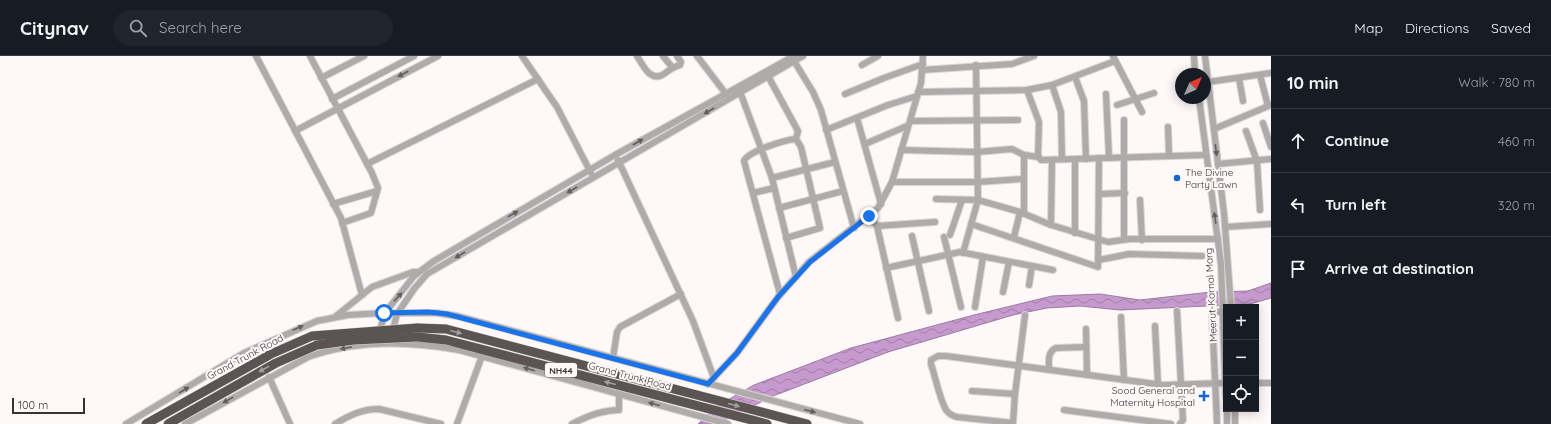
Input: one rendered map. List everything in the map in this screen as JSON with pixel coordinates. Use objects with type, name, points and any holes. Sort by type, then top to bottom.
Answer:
[{"type":"highway","name":"Grand Trunk Road","points":[[146,424],[270,354],[312,336],[417,328],[446,330],[807,424]]},
{"type":"highway","name":"Grand Trunk Road","points":[[168,424],[276,363],[317,345],[354,340],[418,337],[446,340],[702,407],[747,421]]},
{"type":"highway","name":"NH44","points":[[747,421],[767,424]]},
{"type":"street","points":[[256,56],[342,223],[362,295]]},
{"type":"street","points":[[311,56],[321,78],[375,180],[377,191],[371,213],[342,223]]},
{"type":"street","points":[[321,78],[364,56]]},
{"type":"street","points":[[332,99],[414,56]]},
{"type":"street","points":[[295,131],[438,56]]},
{"type":"street","points":[[522,56],[557,107],[594,177]]},
{"type":"street","points":[[636,56],[653,77],[662,76],[672,67],[682,64],[677,56]]},
{"type":"street","points":[[663,56],[672,67]]},
{"type":"street","points":[[697,56],[726,94]]},
{"type":"street","points":[[390,344],[397,314],[414,289],[426,275],[619,163],[740,90],[794,59],[803,56]]},
{"type":"street","points":[[862,65],[878,56]]},
{"type":"street","points":[[708,384],[737,353],[780,294],[810,262],[869,216],[881,204],[892,182],[918,94],[923,67],[923,56]]},
{"type":"street","points":[[845,94],[923,67],[1012,64],[1034,56]]},
{"type":"street","points":[[1194,56],[1195,68]]},
{"type":"street","name":"Meerut-Karnal Marg","points":[[1205,56],[1206,68]]},
{"type":"street","points":[[826,130],[918,94],[1027,90],[1052,85],[1075,77],[1114,58],[1142,112]]},
{"type":"street","points":[[375,344],[385,313],[417,272],[434,260],[615,155],[726,94],[740,90],[768,76],[794,59]]},
{"type":"street","points":[[794,59],[818,103],[854,228]]},
{"type":"street","points":[[963,253],[978,200],[976,65]]},
{"type":"street","points":[[1211,82],[1271,73]]},
{"type":"street","points":[[1214,129],[1269,106],[1260,75]]},
{"type":"street","points":[[768,76],[798,131],[796,139],[801,147],[820,228],[786,238]]},
{"type":"street","points":[[1075,77],[1084,101],[1086,159]]},
{"type":"street","points":[[1239,78],[1243,101]]},
{"type":"street","points":[[367,164],[538,79]]},
{"type":"street","points":[[1052,85],[1062,112],[1062,159]]},
{"type":"street","points":[[740,90],[763,149],[772,178],[796,277]]},
{"type":"street","points":[[1027,90],[1038,122],[1038,158]]},
{"type":"street","points":[[1117,105],[1154,93]]},
{"type":"street","points":[[1106,94],[1109,158]]},
{"type":"street","name":"Meerut-Karnal Marg","points":[[1200,104],[1218,239],[1223,311]]},
{"type":"street","name":"Meerut-Karnal Marg","points":[[1211,104],[1225,227],[1231,304]]},
{"type":"street","points":[[857,118],[881,204]]},
{"type":"street","points":[[864,144],[908,124],[1018,120]]},
{"type":"street","points":[[1124,120],[1124,239]]},
{"type":"street","points":[[1263,123],[1271,147]]},
{"type":"street","points":[[1168,127],[1169,156]]},
{"type":"street","points":[[1246,131],[1257,161],[1260,210]]},
{"type":"street","points":[[780,294],[744,161],[749,154],[796,139]]},
{"type":"street","points":[[901,150],[977,152],[1012,148],[1024,155],[1042,160],[1206,155]]},
{"type":"street","points":[[615,155],[693,321],[714,378]]},
{"type":"street","points":[[1014,237],[1022,213],[1024,155]]},
{"type":"street","points":[[971,224],[1014,237],[1097,267],[1099,266],[1099,158]]},
{"type":"street","points":[[1075,159],[1075,233]]},
{"type":"street","points":[[1218,164],[1271,159]]},
{"type":"street","points":[[1051,225],[1052,160]]},
{"type":"street","points":[[772,178],[835,162]]},
{"type":"street","points":[[1209,172],[1219,172]]},
{"type":"street","points":[[892,182],[978,182],[1023,179]]},
{"type":"street","points":[[753,193],[774,188]]},
{"type":"street","points":[[333,204],[377,191]]},
{"type":"street","points":[[779,208],[843,191]]},
{"type":"street","points":[[1099,194],[1124,193]]},
{"type":"street","points":[[936,199],[978,200],[1022,213],[1051,225],[1099,240],[1114,242],[1124,239],[1218,239]]},
{"type":"street","points":[[961,307],[948,255],[947,236],[962,200]]},
{"type":"street","points":[[1140,200],[1142,240]]},
{"type":"street","points":[[869,216],[877,226],[898,318]]},
{"type":"street","points":[[877,226],[935,222]]},
{"type":"street","points":[[1225,227],[1271,224]]},
{"type":"street","points":[[492,226],[495,234]]},
{"type":"street","points":[[912,236],[929,311]]},
{"type":"street","points":[[886,268],[963,253],[1053,270]]},
{"type":"street","points":[[1099,260],[1129,254],[1202,256]]},
{"type":"street","points":[[975,307],[983,257]]},
{"type":"street","points":[[1003,292],[1009,262]]},
{"type":"street","points":[[1029,285],[1032,266]]},
{"type":"street","points":[[335,317],[362,295],[380,284],[417,272],[426,275]]},
{"type":"street","points":[[613,358],[617,332],[620,327],[681,294]]},
{"type":"street","points":[[1177,311],[1183,420],[1180,424]]},
{"type":"street","points":[[1217,424],[1212,316],[1214,312],[1223,311]]},
{"type":"street","points":[[126,424],[244,353],[302,326],[335,317],[385,313],[397,314],[428,312],[447,314],[860,424]]},
{"type":"street","points":[[1025,315],[1018,366],[1013,423],[957,417],[946,411],[931,362],[935,357],[946,356],[1018,366],[1048,370],[1158,384],[1181,385],[1223,383]]},
{"type":"street","points":[[1121,317],[1124,380]]},
{"type":"street","points":[[1155,326],[1158,384]]},
{"type":"street","points":[[1086,329],[1085,347],[1087,375]]},
{"type":"street","name":"Meerut-Karnal Marg","points":[[1224,340],[1226,376]]},
{"type":"street","points":[[170,398],[185,424],[269,377],[319,353],[375,344],[390,344],[441,347],[482,356],[728,424]]},
{"type":"street","points":[[1048,370],[1051,350],[1056,348],[1085,347]]},
{"type":"street","points":[[457,424],[482,356]]},
{"type":"street","points":[[269,377],[290,424]]},
{"type":"street","points":[[1259,383],[1271,383]]},
{"type":"street","points":[[972,391],[1015,394]]},
{"type":"street","points":[[572,424],[584,417],[607,410],[619,410],[619,395]]},
{"type":"street","points":[[335,424],[357,412],[370,409],[379,409],[441,424]]},
{"type":"street","points":[[1064,410],[1171,424]]},
{"type":"street","points":[[1226,412],[1227,424]]},
{"type":"street","points":[[1235,412],[1235,424]]},
{"type":"water","points":[[1271,283],[1271,298],[1250,304],[1223,304],[1223,305],[1120,310],[1080,306],[1047,308],[1013,315],[888,352],[773,396],[717,424],[698,424],[717,406],[754,385],[851,348],[1052,296],[1100,294],[1140,300],[1211,292],[1248,291]]},
{"type":"place","name":"The Divine Party Lawn","points":[[1177,178]]},
{"type":"place","name":"Sood General and Maternity Hospital","points":[[1204,396]]},
{"type":"route","points":[[384,313],[397,314],[437,312],[447,314],[708,384],[737,353],[778,297],[810,262],[869,216]]}]
